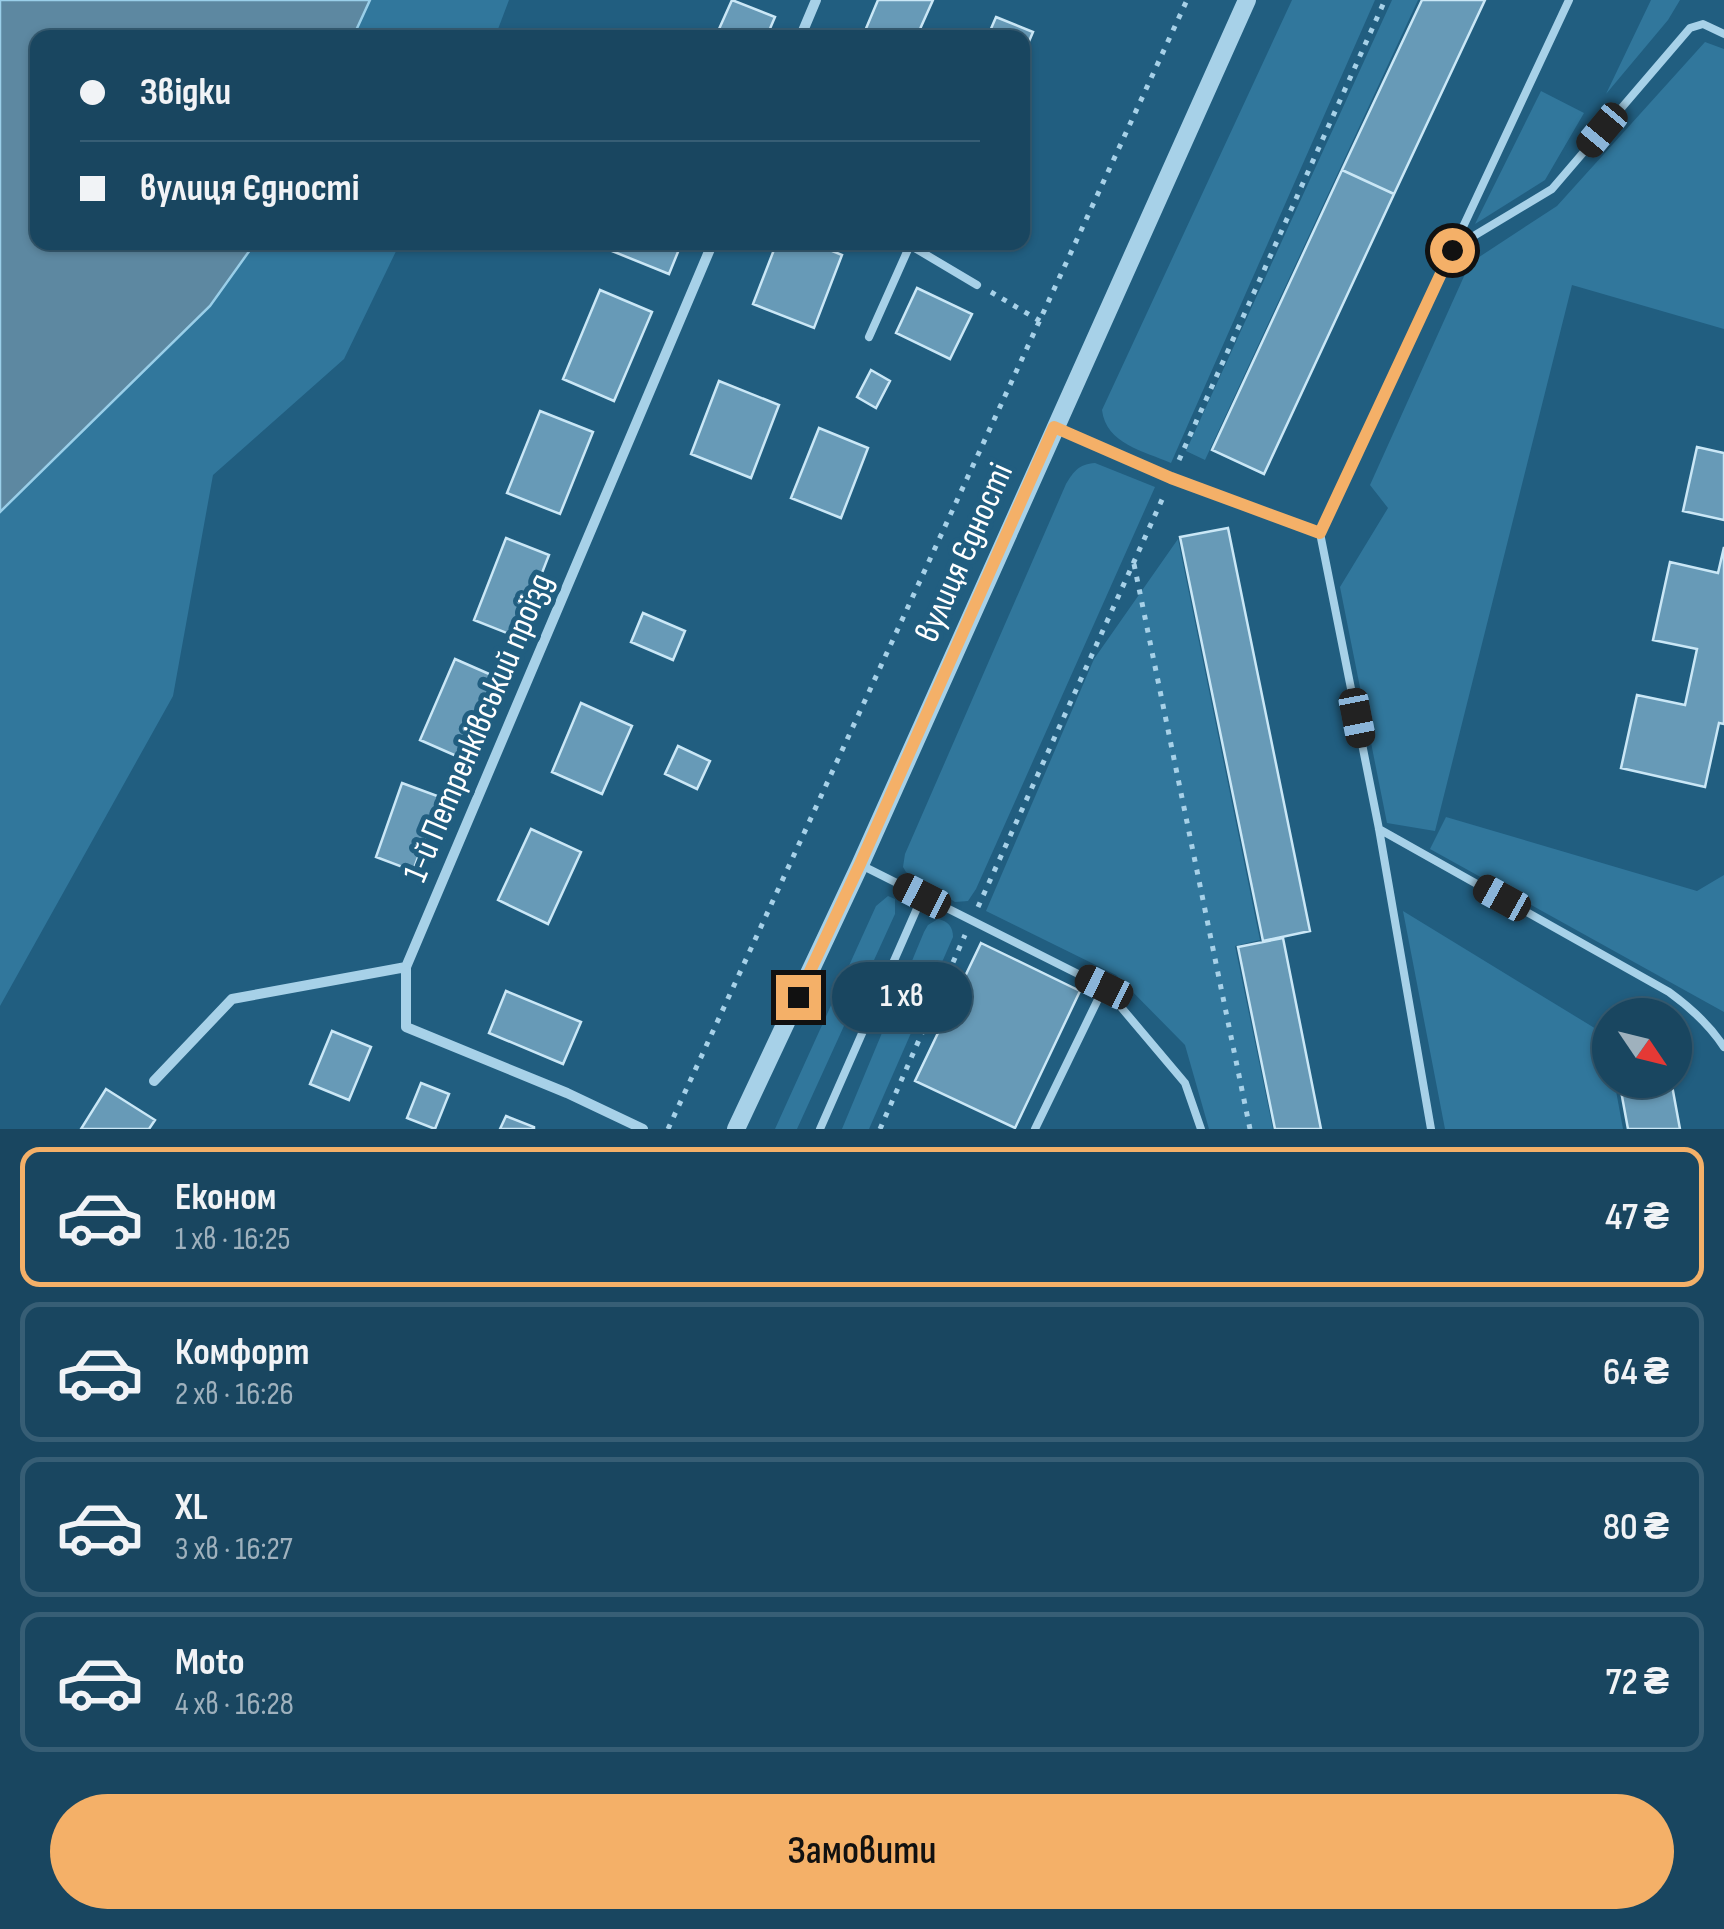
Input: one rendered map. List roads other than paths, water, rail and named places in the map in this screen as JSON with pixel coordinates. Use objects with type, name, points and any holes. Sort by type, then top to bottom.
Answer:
[{"type":"street","points":[[803,30],[816,0]]},
{"type":"street","name":"вулиця Єдності","points":[[736,1129],[860,864],[1247,0]]},
{"type":"street","name":"1-й Петренківський проїзд","points":[[406,966],[710,250]]},
{"type":"street","points":[[154,1081],[232,999],[406,966],[406,1028],[643,1129]]},
{"type":"lane","points":[[1431,1129],[1379,829],[1320,533],[1569,0]]},
{"type":"lane","points":[[1452,250],[1552,189],[1690,28],[1703,24],[1724,34]]},
{"type":"lane","points":[[869,337],[905,250]]},
{"type":"lane","points":[[918,250],[977,285]]},
{"type":"lane","points":[[1054,427],[1171,478],[1320,533]]},
{"type":"lane","points":[[1379,829],[1669,992],[1689,1006],[1724,1047]]},
{"type":"lane","points":[[860,864],[1104,987],[1185,1083],[1200,1129]]},
{"type":"lane","points":[[820,1129],[922,896]]},
{"type":"lane","points":[[1035,1129],[1104,987]]}]
